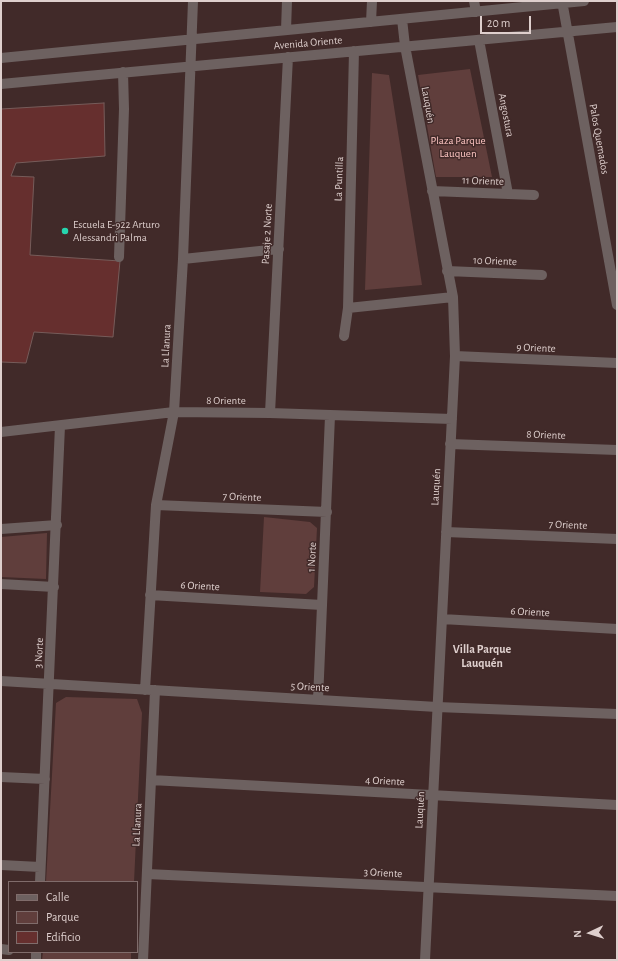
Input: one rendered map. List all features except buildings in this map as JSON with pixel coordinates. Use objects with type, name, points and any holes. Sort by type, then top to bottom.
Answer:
[{"type":"street","name":"La Llanura","points":[[147,960],[147,874],[151,780],[150,595],[156,505],[174,412],[183,259],[193,1]]},
{"type":"street","points":[[286,30],[287,1]]},
{"type":"street","points":[[371,22],[372,1]]},
{"type":"street","points":[[474,1],[476,12]]},
{"type":"street","name":"Avenida Oriente","points":[[1,58],[584,1]]},
{"type":"street","name":"Palos Quemados","points":[[562,2],[617,305]]},
{"type":"street","name":"Lauquén","points":[[402,19],[405,46],[452,297],[455,356],[424,960]]},
{"type":"street","name":"Avenida Oriente","points":[[1,84],[617,27]]},
{"type":"street","name":"Angostura","points":[[479,40],[508,194]]},
{"type":"street","name":"La Puntilla","points":[[344,336],[348,308],[354,51]]},
{"type":"street","name":"Pasaje 2 Norte","points":[[270,413],[288,57]]},
{"type":"street","points":[[119,257],[124,108],[123,72]]},
{"type":"street","name":"11 Oriente","points":[[432,191],[534,195]]},
{"type":"street","points":[[183,259],[279,249]]},
{"type":"street","name":"10 Oriente","points":[[447,271],[542,275]]},
{"type":"street","points":[[348,308],[452,297]]},
{"type":"street","name":"9 Oriente","points":[[455,356],[617,363]]},
{"type":"street","name":"8 Oriente","points":[[1,432],[174,412],[270,413],[452,420]]},
{"type":"street","name":"1 Norte","points":[[318,700],[330,416]]},
{"type":"street","name":"3 Norte","points":[[40,881],[57,525],[60,426]]},
{"type":"street","name":"8 Oriente","points":[[450,444],[617,450]]},
{"type":"street","name":"7 Oriente","points":[[156,505],[327,512]]},
{"type":"street","points":[[1,529],[57,525]]},
{"type":"street","name":"7 Oriente","points":[[446,532],[617,538]]},
{"type":"street","points":[[1,584],[54,587]]},
{"type":"street","name":"6 Oriente","points":[[150,595],[322,606]]},
{"type":"street","name":"6 Oriente","points":[[442,619],[617,629]]},
{"type":"street","name":"5 Oriente","points":[[1,682],[318,700],[617,714]]},
{"type":"street","points":[[1,777],[45,779]]},
{"type":"street","name":"4 Oriente","points":[[151,780],[617,805]]},
{"type":"street","points":[[1,865],[40,867]]},
{"type":"street","name":"3 Oriente","points":[[147,874],[617,896]]},
{"type":"green space","name":"Plaza Parque Lauquen","points":[[470,69],[492,177],[436,177],[418,75]]},
{"type":"green space","points":[[372,73],[389,75],[422,285],[365,290]]},
{"type":"green space","points":[[264,517],[310,522],[317,528],[314,587],[306,594],[260,592]]},
{"type":"green space","points":[[47,533],[46,579],[1,577],[1,537]]},
{"type":"green space","points":[[66,697],[137,699],[142,713],[134,881],[46,881],[56,703]]},
{"type":"green space","points":[[43,953],[131,953],[131,960],[42,960]]},
{"type":"place","name":"Escuela E-922 Arturo Alessandri Palma","points":[[65,231]]},
{"type":"district","name":"Villa Parque Lauquén","points":[[482,656]]}]
